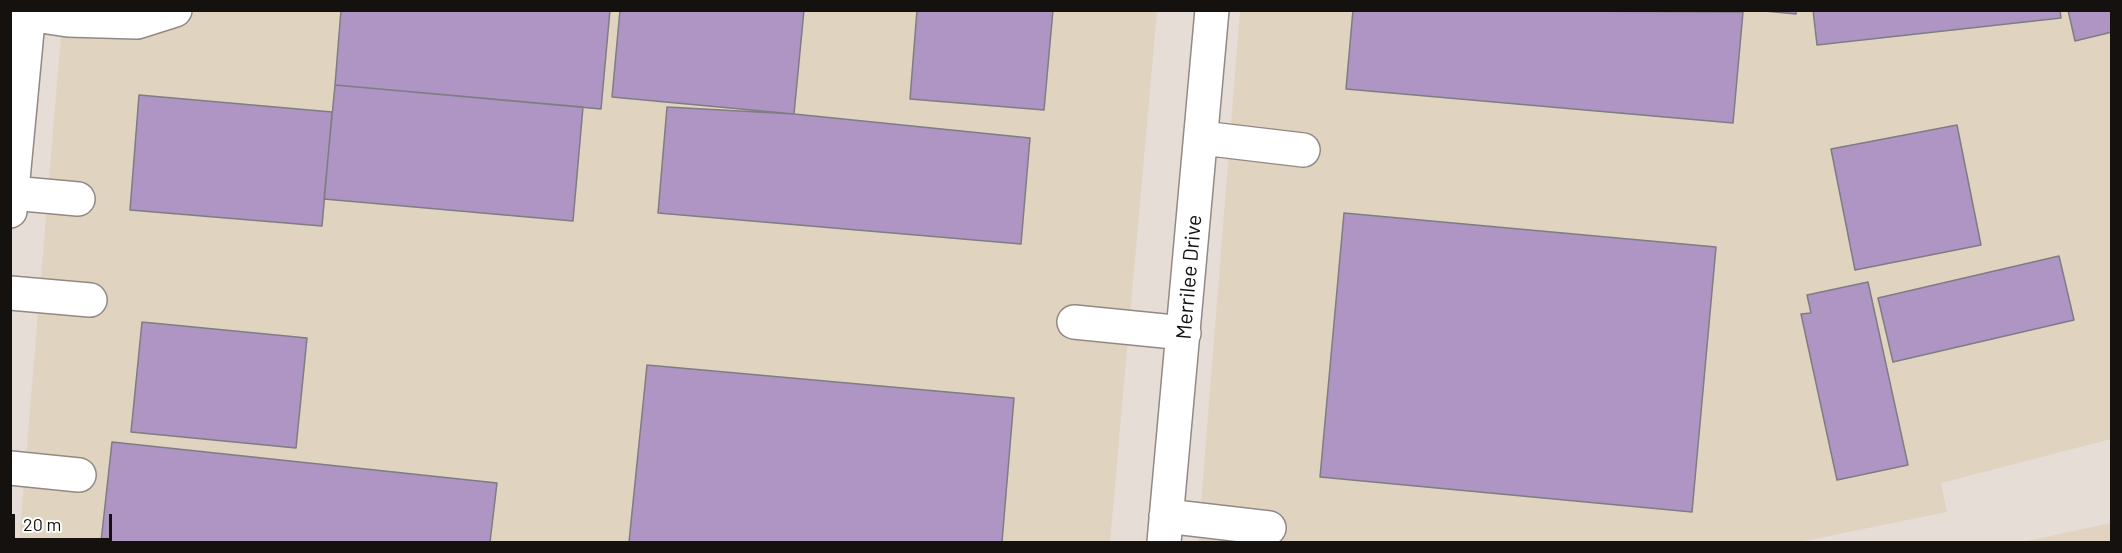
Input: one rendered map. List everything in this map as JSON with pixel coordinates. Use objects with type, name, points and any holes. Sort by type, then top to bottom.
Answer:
[{"type":"street","points":[[78,198],[11,202],[28,12],[68,20],[137,22],[175,10]]},
{"type":"street","name":"Merrilee Drive","points":[[1165,529],[1212,10]]},
{"type":"street","points":[[1202,138],[1303,150]]},
{"type":"street","points":[[10,293],[90,300]]},
{"type":"street","points":[[1074,322],[1184,333]]},
{"type":"street","points":[[10,468],[79,475]]},
{"type":"street","points":[[1165,529],[1269,528]]},
{"type":"shaded area","points":[[63,11],[1157,11],[1110,542],[19,542]]},
{"type":"shaded area","points":[[1240,11],[2111,11],[2111,439],[1941,483],[1947,512],[1799,542],[1198,542]]},
{"type":"shaded area","points":[[2111,523],[2111,542],[2023,542]]},
{"type":"building","points":[[341,10],[610,10],[601,109],[335,85]]},
{"type":"building","points":[[620,10],[804,10],[794,114],[612,97]]},
{"type":"building","points":[[917,10],[1053,10],[1044,110],[910,99]]},
{"type":"building","points":[[1353,10],[1743,12],[1733,123],[1346,89]]},
{"type":"building","points":[[1754,10],[1796,10],[1796,14]]},
{"type":"building","points":[[1813,10],[2060,10],[2061,18],[1817,45]]},
{"type":"building","points":[[2068,10],[2112,10],[2112,32],[2075,41]]},
{"type":"building","points":[[335,85],[583,107],[573,221],[324,199]]},
{"type":"building","points":[[139,95],[332,112],[322,226],[130,210]]},
{"type":"building","points":[[667,107],[794,114],[1030,138],[1021,244],[658,213]]},
{"type":"building","points":[[1957,125],[1981,245],[1855,270],[1831,149]]},
{"type":"building","points":[[1344,213],[1716,247],[1692,512],[1320,477]]},
{"type":"building","points":[[2059,256],[2074,320],[1893,362],[1878,298]]},
{"type":"building","points":[[1868,282],[1908,465],[1837,480],[1801,314],[1811,313],[1807,295]]},
{"type":"building","points":[[142,322],[307,338],[296,448],[131,432]]},
{"type":"building","points":[[647,365],[1014,398],[1002,542],[629,542]]},
{"type":"building","points":[[112,442],[497,483],[490,542],[101,542]]}]
